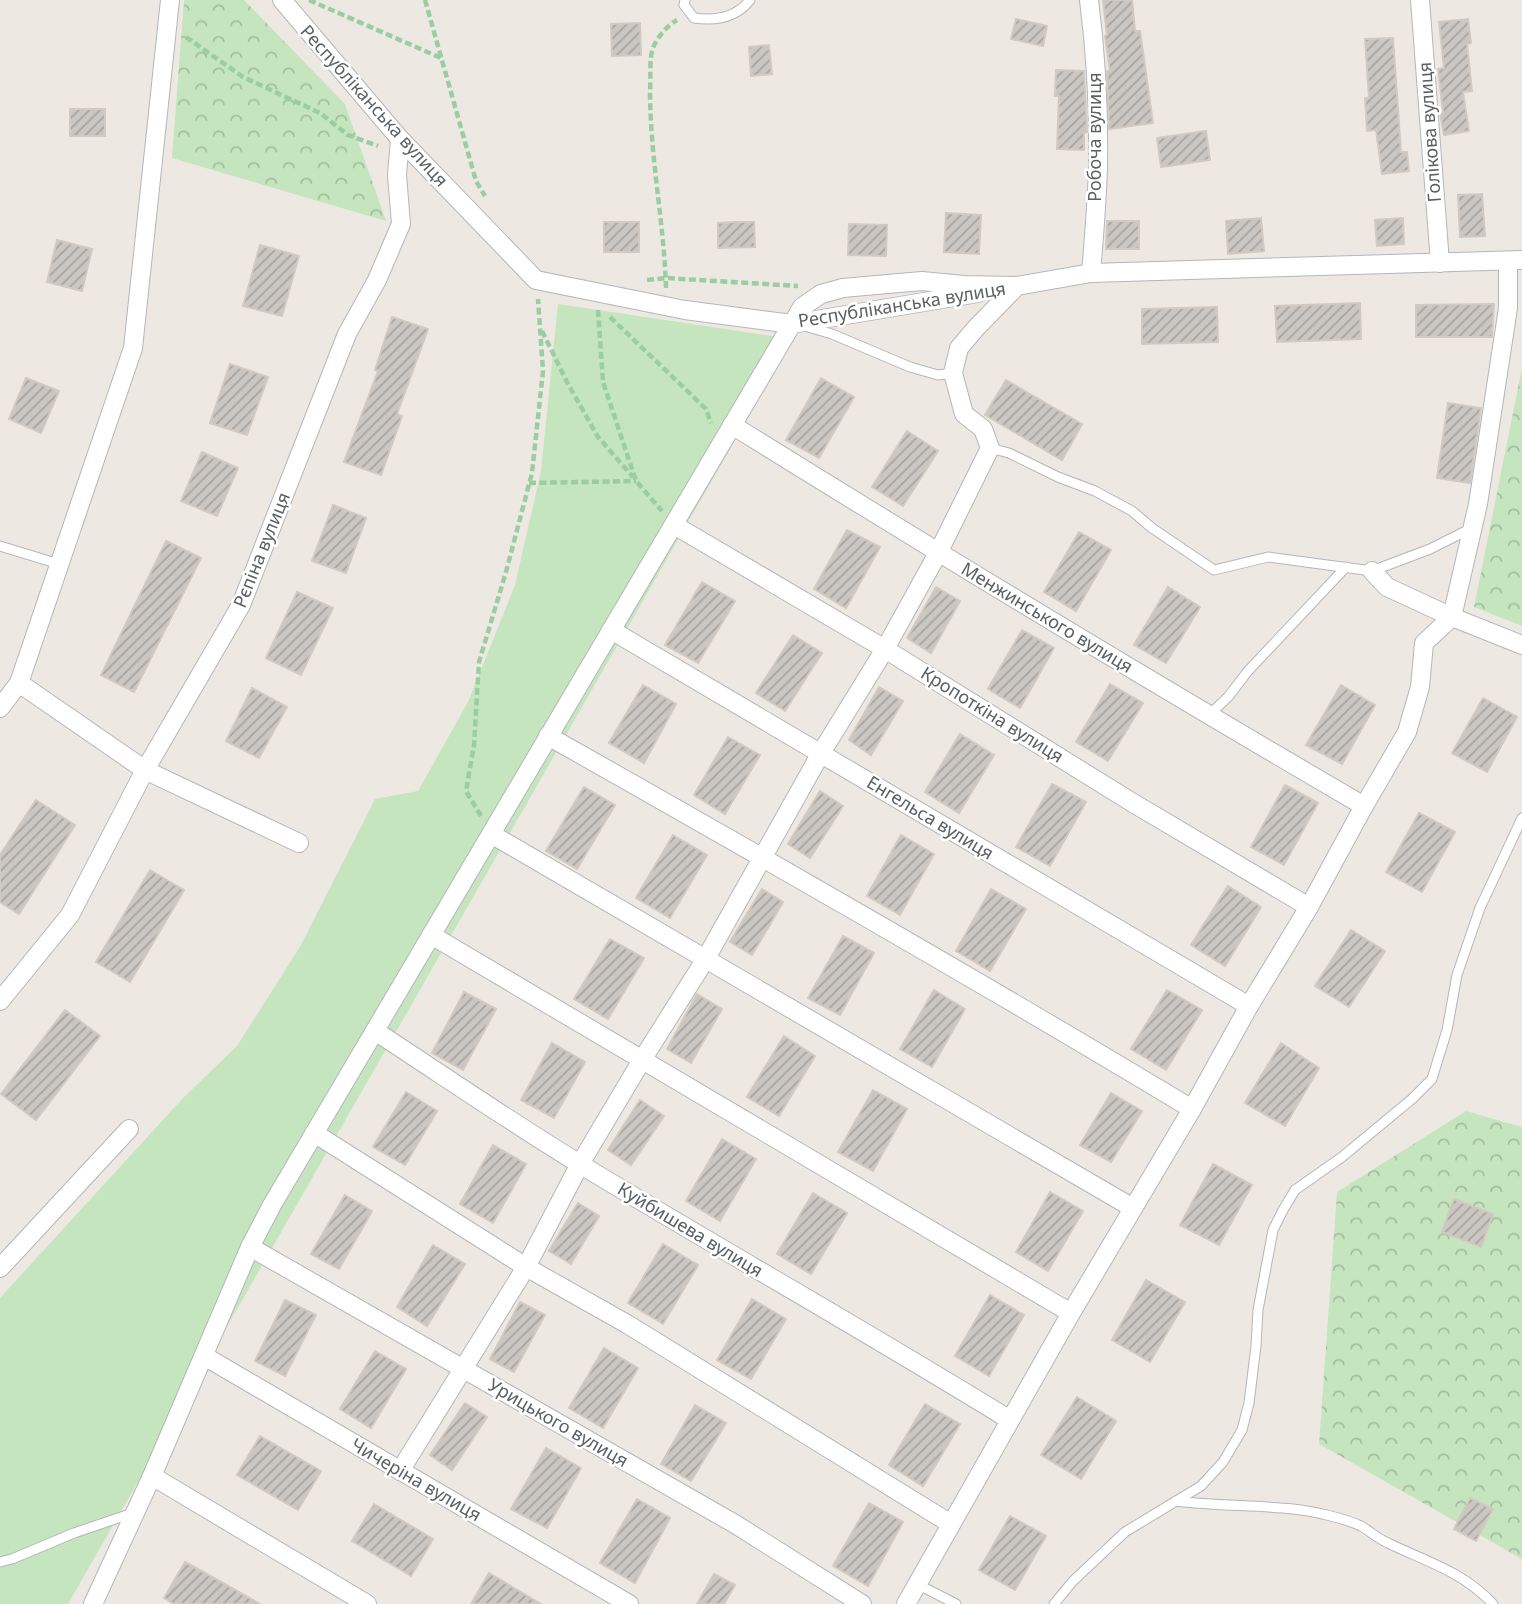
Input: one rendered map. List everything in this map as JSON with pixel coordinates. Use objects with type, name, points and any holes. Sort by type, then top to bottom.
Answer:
[{"type":"street","points":[[0,708],[19,683],[133,348],[170,0]]},
{"type":"street","name":"Республіканська вулиця","points":[[282,0],[399,146],[536,280],[685,310],[792,324],[1091,273],[1515,260]]},
{"type":"street","name":"Робоча вулиця","points":[[1089,0],[1096,71],[1098,140],[1091,273]]},
{"type":"street","name":"Голікова вулиця","points":[[1420,0],[1440,263]]},
{"type":"street","name":"Рєпіна вулиця","points":[[0,1001],[70,915],[145,770],[241,605],[346,334],[377,279],[401,224],[397,175],[399,146]]},
{"type":"street","points":[[906,1604],[1407,732],[1420,687],[1424,643],[1452,617],[1478,504],[1515,260]]},
{"type":"street","points":[[93,1604],[136,1513],[250,1247],[272,1205],[802,307],[821,294],[843,288],[922,281],[1017,286]]},
{"type":"street","points":[[400,1471],[526,1267],[580,1164],[705,960],[821,753],[885,649],[938,553],[990,448],[983,429],[964,414],[953,373],[959,348],[1017,286]]},
{"type":"street","name":"Менжинського вулиця","points":[[733,425],[938,553],[1208,716],[1364,806]]},
{"type":"street","name":"Кропоткіна вулиця","points":[[674,525],[885,649],[1133,803],[1308,907]]},
{"type":"street","points":[[1372,571],[1387,587],[1522,645]]},
{"type":"street","name":"Енгельса вулиця","points":[[611,630],[1249,1006]]},
{"type":"street","points":[[19,683],[145,770],[299,844]]},
{"type":"street","points":[[548,736],[762,857],[1192,1109]]},
{"type":"street","points":[[491,834],[1133,1208]]},
{"type":"street","points":[[431,935],[1071,1313]]},
{"type":"street","name":"Куйбишева вулиця","points":[[375,1031],[580,1164],[1010,1420]]},
{"type":"street","points":[[0,1268],[129,1129]]},
{"type":"street","points":[[314,1133],[526,1267],[639,1331],[951,1524]]},
{"type":"street","name":"Урицького вулиця","points":[[250,1247],[735,1524],[862,1604]]},
{"type":"street","name":"Чичеріна вулиця","points":[[204,1356],[629,1604]]},
{"type":"street","points":[[152,1476],[367,1604]]},
{"type":"lane","points":[[685,0],[684,5],[694,18],[709,20],[731,15],[750,0]]},
{"type":"lane","points":[[792,324],[819,329],[910,367],[938,375],[953,373]]},
{"type":"lane","points":[[990,448],[1009,453],[1058,477],[1095,491],[1132,511],[1152,528],[1214,570],[1268,557],[1372,571],[1472,528]]},
{"type":"lane","points":[[0,546],[59,564]]},
{"type":"lane","points":[[1208,716],[1346,568]]},
{"type":"lane","points":[[1054,1604],[1073,1581],[1125,1532],[1201,1486],[1223,1462],[1242,1430],[1249,1403],[1258,1310],[1273,1230],[1294,1190],[1342,1157],[1432,1079],[1447,1030],[1457,975],[1480,908],[1522,818]]},
{"type":"lane","points":[[1176,1501],[1295,1509],[1361,1526],[1385,1542],[1458,1575],[1493,1604]]},
{"type":"lane","points":[[0,1562],[136,1513]]},
{"type":"lane","points":[[917,1584],[956,1604]]},
{"type":"path","points":[[309,0],[441,58]]},
{"type":"path","points":[[425,0],[476,181],[489,203]]},
{"type":"path","points":[[667,306],[665,250],[650,117],[653,48],[669,25],[690,13]]},
{"type":"path","points":[[168,24],[243,77],[320,113],[348,135],[399,146]]},
{"type":"path","points":[[641,281],[666,278],[802,286]]},
{"type":"path","points":[[491,834],[466,791],[474,745],[479,662],[532,473],[543,372],[536,280]]},
{"type":"path","points":[[636,481],[603,382],[598,305],[706,409],[719,447]]},
{"type":"path","points":[[540,327],[598,437],[674,525]]},
{"type":"path","points":[[529,483],[636,481]]},
{"type":"green space","points":[[184,0],[244,0],[345,104],[386,221],[172,158]]},
{"type":"green space","points":[[558,304],[793,339],[68,1604],[1,1604],[0,1298],[183,1098],[237,1046],[301,945],[375,799],[418,791],[468,702],[515,585],[541,471]]},
{"type":"green space","points":[[1522,368],[1522,626],[1474,607]]},
{"type":"green space","points":[[1466,1111],[1522,1127],[1522,1559],[1319,1444],[1337,1192]]},
{"type":"building","points":[[1103,0],[1132,0],[1135,31],[1140,31],[1153,123],[1109,129],[1107,71],[1110,71]]},
{"type":"building","points":[[1016,19],[1047,26],[1043,46],[1011,39]]},
{"type":"building","points":[[1468,19],[1471,43],[1467,44],[1472,91],[1463,92],[1469,131],[1444,135],[1438,69],[1444,68],[1439,22]]},
{"type":"building","points":[[640,23],[641,55],[612,56],[611,24]]},
{"type":"building","points":[[1393,38],[1401,152],[1407,152],[1409,171],[1382,174],[1376,130],[1367,131],[1365,98],[1369,98],[1365,39]]},
{"type":"building","points":[[769,45],[772,74],[751,76],[749,47]]},
{"type":"building","points":[[1056,70],[1084,71],[1087,132],[1084,133],[1084,150],[1057,149],[1059,96],[1055,96]]},
{"type":"building","points":[[70,109],[105,109],[105,136],[70,136]]},
{"type":"building","points":[[1206,131],[1210,160],[1161,167],[1157,138]]},
{"type":"building","points":[[1482,194],[1485,236],[1460,237],[1458,195]]},
{"type":"building","points":[[946,213],[981,215],[979,254],[944,252]]},
{"type":"building","points":[[1261,218],[1264,251],[1228,254],[1226,221]]},
{"type":"building","points":[[1403,218],[1404,244],[1377,246],[1375,220]]},
{"type":"building","points":[[1107,221],[1139,221],[1139,249],[1106,249]]},
{"type":"building","points":[[604,222],[639,222],[639,252],[604,252]]},
{"type":"building","points":[[754,222],[755,247],[718,248],[718,223]]},
{"type":"building","points":[[849,224],[887,225],[886,256],[848,255]]},
{"type":"building","points":[[57,240],[92,249],[82,291],[47,282]]},
{"type":"building","points":[[260,245],[299,256],[282,316],[243,306]]},
{"type":"building","points":[[1360,303],[1361,339],[1277,342],[1275,306]]},
{"type":"building","points":[[1494,304],[1492,337],[1416,337],[1416,305]]},
{"type":"building","points":[[1217,307],[1218,342],[1142,344],[1142,309]]},
{"type":"building","points":[[392,317],[428,329],[397,414],[402,416],[381,475],[344,462],[378,371],[375,370]]},
{"type":"building","points":[[230,364],[268,377],[247,435],[210,423]]},
{"type":"building","points":[[26,378],[59,391],[41,433],[9,419]]},
{"type":"building","points":[[821,378],[854,397],[819,458],[786,440]]},
{"type":"building","points":[[1006,380],[1082,424],[1062,460],[985,415]]},
{"type":"building","points":[[1448,403],[1481,408],[1470,483],[1437,478]]},
{"type":"building","points":[[907,431],[938,451],[903,506],[872,487]]},
{"type":"building","points":[[202,452],[238,468],[217,516],[181,501]]},
{"type":"building","points":[[333,505],[366,518],[346,573],[312,561]]},
{"type":"building","points":[[847,530],[880,547],[846,608],[814,589]]},
{"type":"building","points":[[1079,532],[1111,550],[1076,611],[1044,592]]},
{"type":"building","points":[[166,541],[201,558],[134,692],[101,675]]},
{"type":"building","points":[[702,582],[735,601],[698,663],[665,645]]},
{"type":"building","points":[[936,587],[960,601],[931,653],[907,638]]},
{"type":"building","points":[[1168,587],[1200,607],[1166,663],[1134,645]]},
{"type":"building","points":[[297,592],[333,608],[301,675],[266,658]]},
{"type":"building","points":[[1022,630],[1054,648],[1020,708],[988,689]]},
{"type":"building","points":[[793,635],[822,653],[785,711],[756,693]]},
{"type":"building","points":[[1110,684],[1143,703],[1108,761],[1076,742]]},
{"type":"building","points":[[643,685],[676,704],[644,763],[609,743]]},
{"type":"building","points":[[1341,685],[1375,705],[1342,764],[1306,745]]},
{"type":"building","points":[[879,687],[903,701],[871,755],[849,740]]},
{"type":"building","points":[[252,688],[287,707],[259,758],[226,741]]},
{"type":"building","points":[[1483,698],[1517,717],[1487,772],[1452,753]]},
{"type":"building","points":[[960,734],[994,755],[959,813],[925,792]]},
{"type":"building","points":[[728,737],[760,755],[725,814],[694,795]]},
{"type":"building","points":[[1052,784],[1086,802],[1050,866],[1016,847]]},
{"type":"building","points":[[1285,785],[1318,803],[1284,865],[1251,847]]},
{"type":"building","points":[[584,787],[615,805],[577,869],[546,851]]},
{"type":"building","points":[[820,791],[843,806],[810,858],[788,844]]},
{"type":"building","points":[[36,800],[75,825],[19,914],[0,902],[0,855]]},
{"type":"building","points":[[1419,813],[1455,832],[1422,892],[1386,872]]},
{"type":"building","points":[[673,835],[707,855],[670,918],[636,898]]},
{"type":"building","points":[[901,835],[934,854],[900,915],[867,896]]},
{"type":"building","points":[[150,870],[184,890],[130,982],[96,962]]},
{"type":"building","points":[[1228,886],[1261,907],[1225,966],[1191,945]]},
{"type":"building","points":[[762,889],[783,902],[752,955],[730,942]]},
{"type":"building","points":[[991,889],[1026,909],[990,971],[956,951]]},
{"type":"building","points":[[1351,930],[1385,951],[1349,1007],[1315,986]]},
{"type":"building","points":[[843,936],[874,953],[840,1015],[808,998]]},
{"type":"building","points":[[610,939],[644,958],[608,1019],[574,999]]},
{"type":"building","points":[[934,990],[965,1009],[932,1067],[900,1049]]},
{"type":"building","points":[[1167,990],[1202,1010],[1166,1070],[1131,1049]]},
{"type":"building","points":[[464,992],[496,1009],[463,1070],[432,1053]]},
{"type":"building","points":[[697,994],[722,1009],[691,1063],[667,1049]]},
{"type":"building","points":[[65,1010],[100,1036],[36,1120],[1,1094]]},
{"type":"building","points":[[784,1036],[815,1056],[779,1116],[747,1097]]},
{"type":"building","points":[[552,1043],[585,1062],[554,1118],[521,1100]]},
{"type":"building","points":[[1281,1043],[1319,1068],[1285,1126],[1245,1103]]},
{"type":"building","points":[[873,1090],[907,1109],[873,1171],[838,1152]]},
{"type":"building","points":[[406,1092],[437,1111],[405,1165],[373,1147]]},
{"type":"building","points":[[1111,1093],[1142,1111],[1111,1162],[1080,1145]]},
{"type":"building","points":[[640,1100],[664,1116],[631,1165],[608,1150]]},
{"type":"building","points":[[722,1139],[756,1159],[720,1221],[686,1201]]},
{"type":"building","points":[[493,1145],[526,1164],[493,1223],[460,1204]]},
{"type":"building","points":[[1213,1164],[1252,1185],[1219,1245],[1180,1225]]},
{"type":"building","points":[[1050,1192],[1083,1211],[1048,1271],[1016,1252]]},
{"type":"building","points":[[813,1193],[847,1213],[811,1274],[777,1254]]},
{"type":"building","points":[[345,1195],[372,1211],[339,1269],[311,1254]]},
{"type":"building","points":[[1454,1199],[1493,1214],[1481,1247],[1442,1232]]},
{"type":"building","points":[[578,1203],[599,1216],[571,1264],[549,1251]]},
{"type":"building","points":[[663,1244],[698,1265],[663,1324],[628,1303]]},
{"type":"building","points":[[433,1245],[465,1264],[427,1326],[397,1307]]},
{"type":"building","points":[[1146,1280],[1185,1302],[1150,1362],[1112,1340]]},
{"type":"building","points":[[990,1295],[1024,1315],[989,1376],[955,1356]]},
{"type":"building","points":[[752,1299],[786,1319],[751,1379],[717,1360]]},
{"type":"building","points":[[285,1300],[316,1315],[285,1376],[255,1361]]},
{"type":"building","points":[[520,1302],[545,1315],[514,1372],[490,1359]]},
{"type":"building","points":[[604,1348],[638,1368],[603,1428],[569,1408]]},
{"type":"building","points":[[375,1351],[406,1369],[371,1428],[340,1409]]},
{"type":"building","points":[[1077,1397],[1116,1421],[1081,1479],[1041,1455]]},
{"type":"building","points":[[465,1403],[487,1417],[452,1470],[430,1455]]},
{"type":"building","points":[[925,1404],[960,1424],[923,1486],[889,1465]]},
{"type":"building","points":[[695,1405],[726,1423],[691,1481],[661,1464]]},
{"type":"building","points":[[260,1436],[321,1471],[298,1510],[237,1475]]},
{"type":"building","points":[[546,1448],[581,1468],[547,1528],[511,1509]]},
{"type":"building","points":[[1470,1498],[1493,1509],[1476,1541],[1454,1529]]},
{"type":"building","points":[[637,1499],[670,1518],[635,1583],[600,1563]]},
{"type":"building","points":[[869,1503],[903,1522],[868,1586],[833,1566]]},
{"type":"building","points":[[374,1504],[433,1539],[411,1576],[352,1541]]},
{"type":"building","points":[[1010,1516],[1046,1536],[1015,1590],[979,1570]]},
{"type":"building","points":[[185,1562],[260,1604],[174,1604],[164,1598]]},
{"type":"building","points":[[489,1573],[541,1604],[471,1604]]},
{"type":"building","points":[[714,1574],[735,1585],[724,1604],[697,1604]]}]
